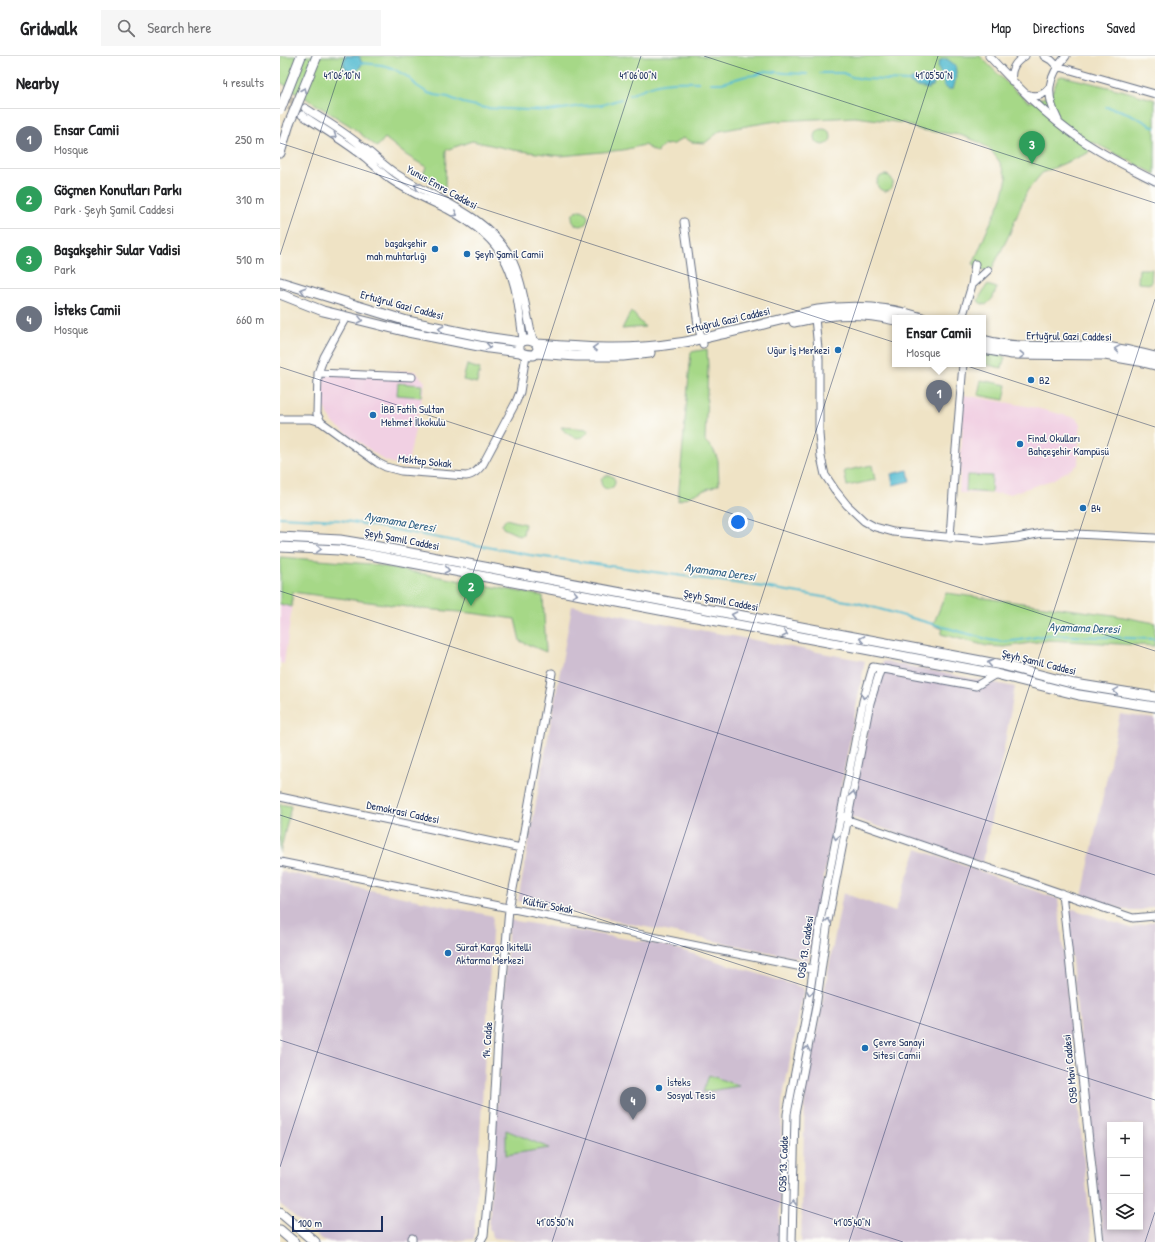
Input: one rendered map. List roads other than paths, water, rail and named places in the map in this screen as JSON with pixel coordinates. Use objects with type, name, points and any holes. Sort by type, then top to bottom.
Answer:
[{"type":"main road","points":[[280,110],[301,56]]},
{"type":"main road","points":[[280,141],[289,124],[318,56]]},
{"type":"main road","points":[[280,153],[289,124]]},
{"type":"main road","name":"Ertuğrul Gazi Caddesi","points":[[280,282],[419,324],[491,338],[616,349],[646,348],[702,341],[826,316],[848,314],[875,316],[892,319]]},
{"type":"main road","name":"Ertuğrul Gazi Caddesi","points":[[280,294],[323,311],[346,317],[489,348],[534,355],[536,353],[576,356],[623,356],[681,349],[702,341],[816,310],[859,307],[913,315]]},
{"type":"main road","points":[[323,311],[327,310],[331,306],[332,301],[327,296]]},
{"type":"main road","points":[[346,317],[343,311],[344,307],[351,304]]},
{"type":"main road","name":"Ertuğrul Gazi Caddesi","points":[[986,341],[1014,346],[1106,347],[1155,357]]},
{"type":"main road","points":[[523,353],[519,346],[528,342],[538,350],[536,353]]},
{"type":"main road","name":"Ertuğrul Gazi Caddesi","points":[[986,350],[1012,354],[1105,355],[1155,365]]},
{"type":"main road","name":"Şeyh Şamil Caddesi","points":[[280,537],[340,540],[358,543],[994,664],[1075,684],[1155,697]]},
{"type":"main road","name":"Şeyh Şamil Caddesi","points":[[280,547],[339,550],[365,554],[996,674],[1079,695],[1155,707]]},
{"type":"main road","points":[[280,1212],[313,1240],[320,1242]]},
{"type":"main road","points":[[280,1230],[294,1242]]},
{"type":"street","points":[[989,56],[1025,94],[1081,140],[1155,181]]},
{"type":"street","points":[[1012,81],[1011,74],[1013,67],[1019,59],[1026,56]]},
{"type":"street","points":[[1044,56],[1057,66],[1155,94]]},
{"type":"street","points":[[1025,94],[1039,96],[1045,93],[1049,88],[1057,66],[1066,56]]},
{"type":"street","points":[[1049,88],[1052,106],[1060,124]]},
{"type":"street","name":"Yunus Emre Caddesi","points":[[305,108],[343,132],[397,174],[467,212],[490,230],[505,248],[519,278],[528,342]]},
{"type":"street","name":"Yunus Emre Caddesi","points":[[302,115],[341,140],[367,159],[390,179],[460,216],[480,230],[501,252],[513,278],[528,342]]},
{"type":"street","points":[[684,222],[698,325],[702,341]]},
{"type":"street","points":[[963,315],[972,285],[975,264]]},
{"type":"street","points":[[972,285],[988,270]]},
{"type":"street","points":[[322,422],[317,414],[318,373],[324,357],[346,317]]},
{"type":"street","points":[[815,318],[819,359],[819,434],[821,457],[825,475],[847,505],[864,521],[875,527],[893,532],[988,541],[1042,533],[1155,538]]},
{"type":"street","name":"Mektep Sokak","points":[[322,422],[378,463],[393,470],[459,476],[471,475],[483,464],[520,392],[523,353]]},
{"type":"street","points":[[950,538],[963,367]]},
{"type":"street","points":[[318,373],[412,377]]},
{"type":"street","points":[[280,419],[311,419],[322,422]]},
{"type":"street","name":"OSB 13. Caddesi","points":[[784,1242],[787,1114],[808,1005],[812,969],[821,916],[863,701],[873,666],[881,668],[870,703],[828,921],[816,1007],[800,1088]]},
{"type":"street","points":[[881,668],[976,686],[996,674]]},
{"type":"street","name":"14. Cadde","points":[[484,1235],[491,1164],[498,1038],[509,909],[552,673]]},
{"type":"street","name":"Demokrasi Caddesi","points":[[280,797],[521,848]]},
{"type":"street","points":[[841,814],[848,820],[1133,918],[1155,916]]},
{"type":"street","name":"Kültür Sokak","points":[[280,862],[812,969]]},
{"type":"street","name":"OSB Mavi Caddesi","points":[[1062,893],[1100,1242]]},
{"type":"street","points":[[792,1088],[800,1088]]},
{"type":"street","name":"OSB 13. Cadde","points":[[792,1242],[795,1114],[800,1088]]},
{"type":"street","points":[[790,1098],[798,1098]]},
{"type":"street","points":[[480,1242],[484,1235]]},
{"type":"street","points":[[484,1235],[487,1242]]},
{"type":"water","points":[[346,56],[359,56],[362,63],[360,68],[352,72],[346,69],[344,61]]},
{"type":"water","points":[[947,59],[955,65],[956,77],[953,89],[948,89],[944,86],[942,76],[938,68],[939,61]]},
{"type":"water","points":[[926,76],[928,78],[930,77],[934,82],[933,86],[929,87],[929,89],[918,87],[909,81],[911,79],[923,78]]},
{"type":"water","points":[[908,470],[910,481],[893,485],[891,474]]},
{"type":"waterway","points":[[362,63],[382,65],[392,68],[408,77],[417,86],[428,93],[448,97],[463,103],[485,108],[549,111],[582,106],[602,105],[621,99]]},
{"type":"waterway","points":[[711,83],[722,83],[746,76],[756,75],[766,71],[807,74]]},
{"type":"waterway","points":[[820,73],[843,73],[852,77],[864,79],[909,81]]},
{"type":"waterway","points":[[630,95],[656,84],[699,82]]},
{"type":"waterway","points":[[1106,107],[1120,110],[1132,115],[1155,128]]},
{"type":"waterway","name":"Ayamama Deresi","points":[[280,517],[340,520],[530,555],[764,587],[858,603],[990,640],[1003,642],[1048,635],[1155,639]]},
{"type":"tunnel","points":[[280,93],[301,106]]},
{"type":"tunnel","points":[[280,101],[302,115]]},
{"type":"place","name":"Başakşehir Sular Vadisi","points":[[1032,164]]},
{"type":"place","name":"başakşehir mah muhtarlığı","points":[[435,249]]},
{"type":"place","name":"Şeyh Şamil Camii","points":[[467,254]]},
{"type":"place","name":"Uğur İş Merkezi","points":[[838,350]]},
{"type":"place","name":"B2","points":[[1031,380]]},
{"type":"place","name":"Ensar Camii","points":[[939,413]]},
{"type":"place","name":"İBB Fatih Sultan Mehmet İlkokulu","points":[[373,415]]},
{"type":"place","name":"Final Okulları Bahçeşehir Kampüsü","points":[[1020,444]]},
{"type":"place","name":"B4","points":[[1083,508]]},
{"type":"place","name":"Göçmen Konutları Parkı","points":[[471,606]]},
{"type":"place","name":"Sürat Kargo İkitelli Aktarma Merkezi","points":[[448,953]]},
{"type":"place","name":"Çevre Sanayi Sitesi Camii","points":[[865,1048]]},
{"type":"place","name":"İsteks Sosyal Tesis","points":[[659,1088]]},
{"type":"place","name":"İsteks Camii","points":[[633,1120]]}]
